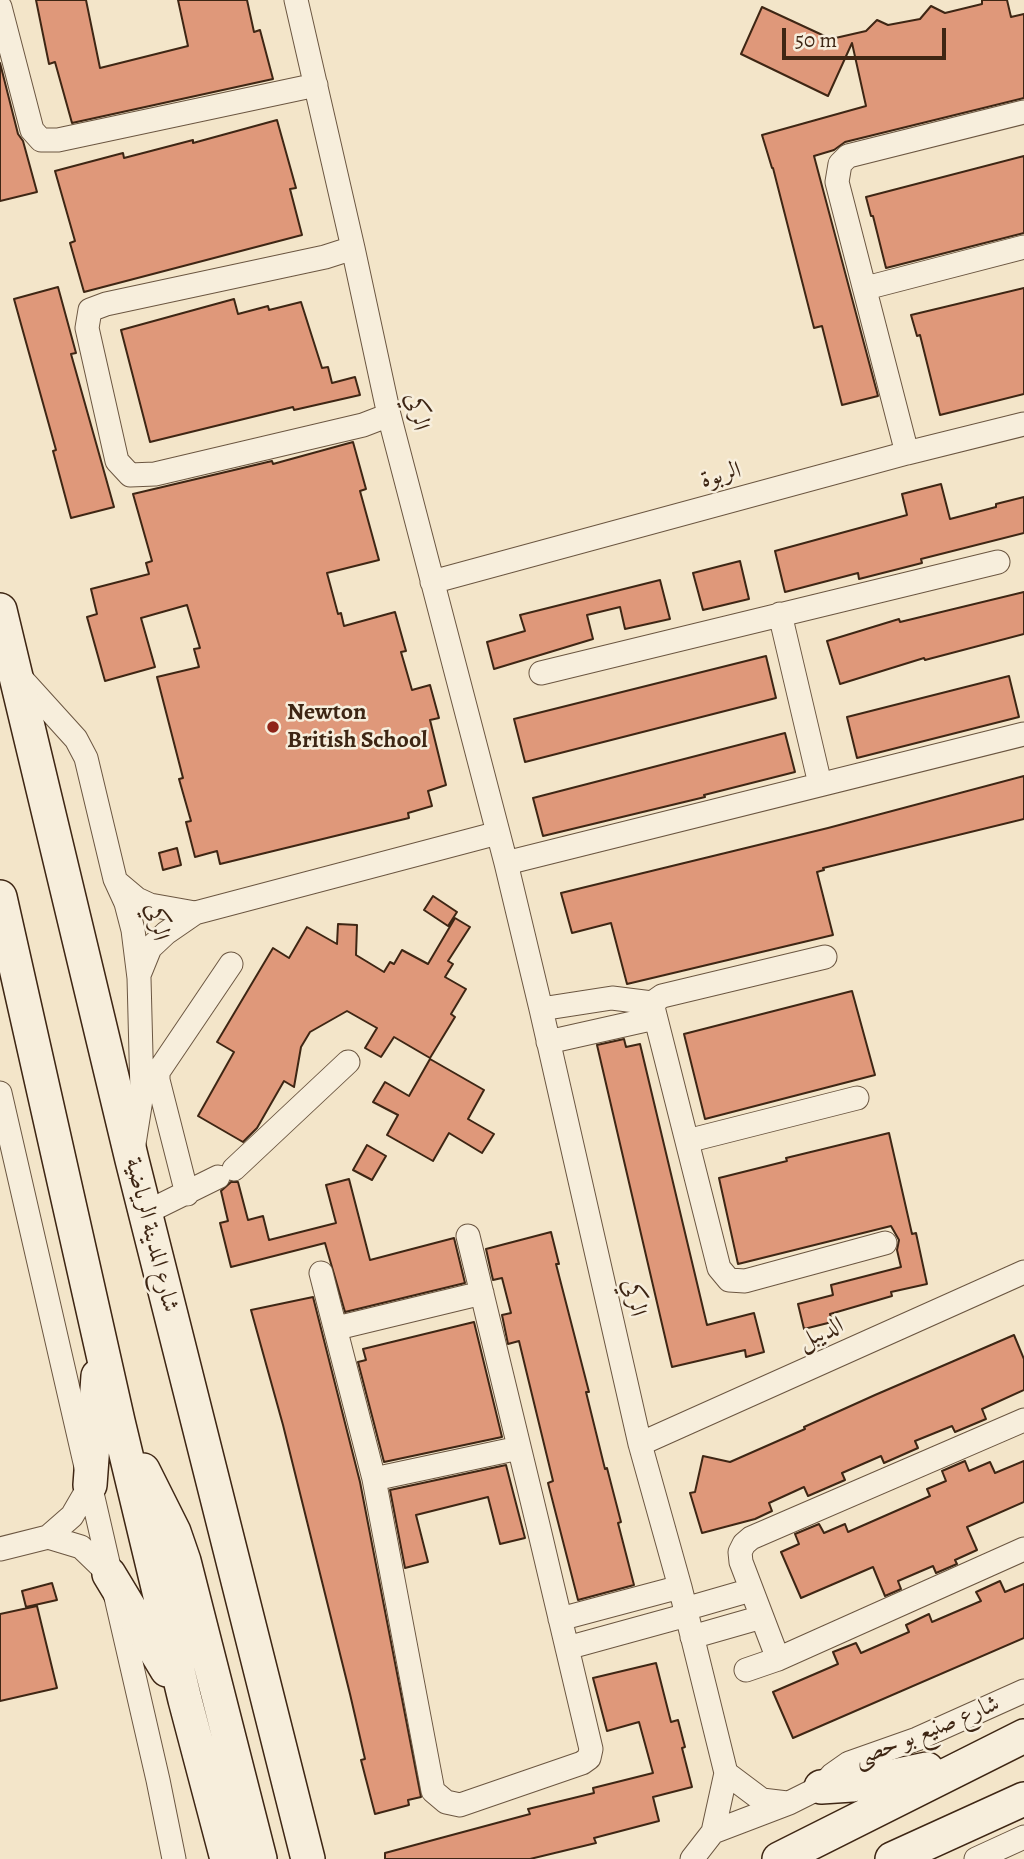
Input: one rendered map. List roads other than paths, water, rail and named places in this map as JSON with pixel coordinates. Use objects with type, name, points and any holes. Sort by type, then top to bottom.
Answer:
[{"type":"main road","name":"شارع المدينة الرياضية","points":[[0,610],[145,1213],[308,1852]]},
{"type":"main road","points":[[0,897],[118,1421],[185,1700],[227,1859]]},
{"type":"main road","points":[[90,1485],[101,1339]]},
{"type":"main road","points":[[118,1421],[161,1505],[184,1560],[260,1859]]},
{"type":"main road","points":[[109,1574],[185,1700]]},
{"type":"main road","name":"شارع صنيع بو حصى","points":[[779,1859],[1024,1735]]},
{"type":"main road","points":[[821,1787],[884,1780],[984,1754]]},
{"type":"main road","points":[[892,1859],[1024,1799]]},
{"type":"street","name":"الركي","points":[[296,0],[354,248],[389,415],[506,863],[639,1444],[686,1612],[726,1773],[713,1832]]},
{"type":"street","points":[[0,7],[32,130],[41,140],[58,140],[316,85]]},
{"type":"street","points":[[907,453],[837,181],[840,164],[848,156],[1024,111]]},
{"type":"street","points":[[866,288],[1024,247]]},
{"type":"street","points":[[354,248],[325,257],[106,304],[90,310],[88,328],[117,461],[130,475],[155,474],[363,425],[389,415]]},
{"type":"street","name":"الربوة","points":[[432,582],[907,453],[1024,424]]},
{"type":"street","points":[[541,673],[998,562]]},
{"type":"street","points":[[780,614],[820,784]]},
{"type":"street","name":"الركي","points":[[15,672],[76,739],[86,758],[115,879],[126,903],[133,930],[139,978],[142,1093],[132,1160]]},
{"type":"street","points":[[506,863],[1024,734]]},
{"type":"street","name":"الركي","points":[[139,978],[150,948],[195,913],[498,833]]},
{"type":"street","name":"الركي","points":[[115,879],[125,890],[150,905],[195,913]]},
{"type":"street","points":[[548,1042],[654,1010],[662,996],[825,957]]},
{"type":"street","points":[[187,1194],[158,1072],[231,964]]},
{"type":"street","points":[[541,1010],[612,998],[654,1010]]},
{"type":"street","points":[[654,1010],[719,1268],[729,1280],[745,1281],[885,1243]]},
{"type":"street","points":[[145,1213],[226,1173],[348,1062]]},
{"type":"street","points":[[0,1093],[174,1859]]},
{"type":"street","points":[[687,1141],[858,1098]]},
{"type":"street","points":[[321,1273],[374,1479],[433,1791],[446,1802],[460,1805],[582,1763],[589,1758],[591,1749],[468,1236]]},
{"type":"street","name":"الديبل","points":[[639,1444],[1024,1272]]},
{"type":"street","points":[[337,1328],[482,1293]]},
{"type":"street","points":[[778,1659],[741,1562],[740,1552],[744,1544],[751,1538],[1024,1420]]},
{"type":"street","points":[[374,1479],[519,1448]]},
{"type":"street","points":[[0,1549],[48,1537],[72,1516],[90,1485]]},
{"type":"street","points":[[48,1537],[82,1547],[109,1574]]},
{"type":"street","points":[[746,1670],[778,1659],[1024,1549]]},
{"type":"street","points":[[567,1648],[751,1590]]},
{"type":"street","points":[[560,1619],[686,1612],[762,1617]]},
{"type":"street","name":"شارع صنيع بو حصى","points":[[713,1832],[789,1804],[821,1787],[849,1763],[917,1739],[1024,1691]]},
{"type":"street","points":[[726,1773],[762,1800],[789,1804]]},
{"type":"street","points":[[692,1859],[713,1832]]},
{"type":"street","points":[[976,1859],[1024,1837]]},
{"type":"place","name":"Newton British School","points":[[273,727]]}]
